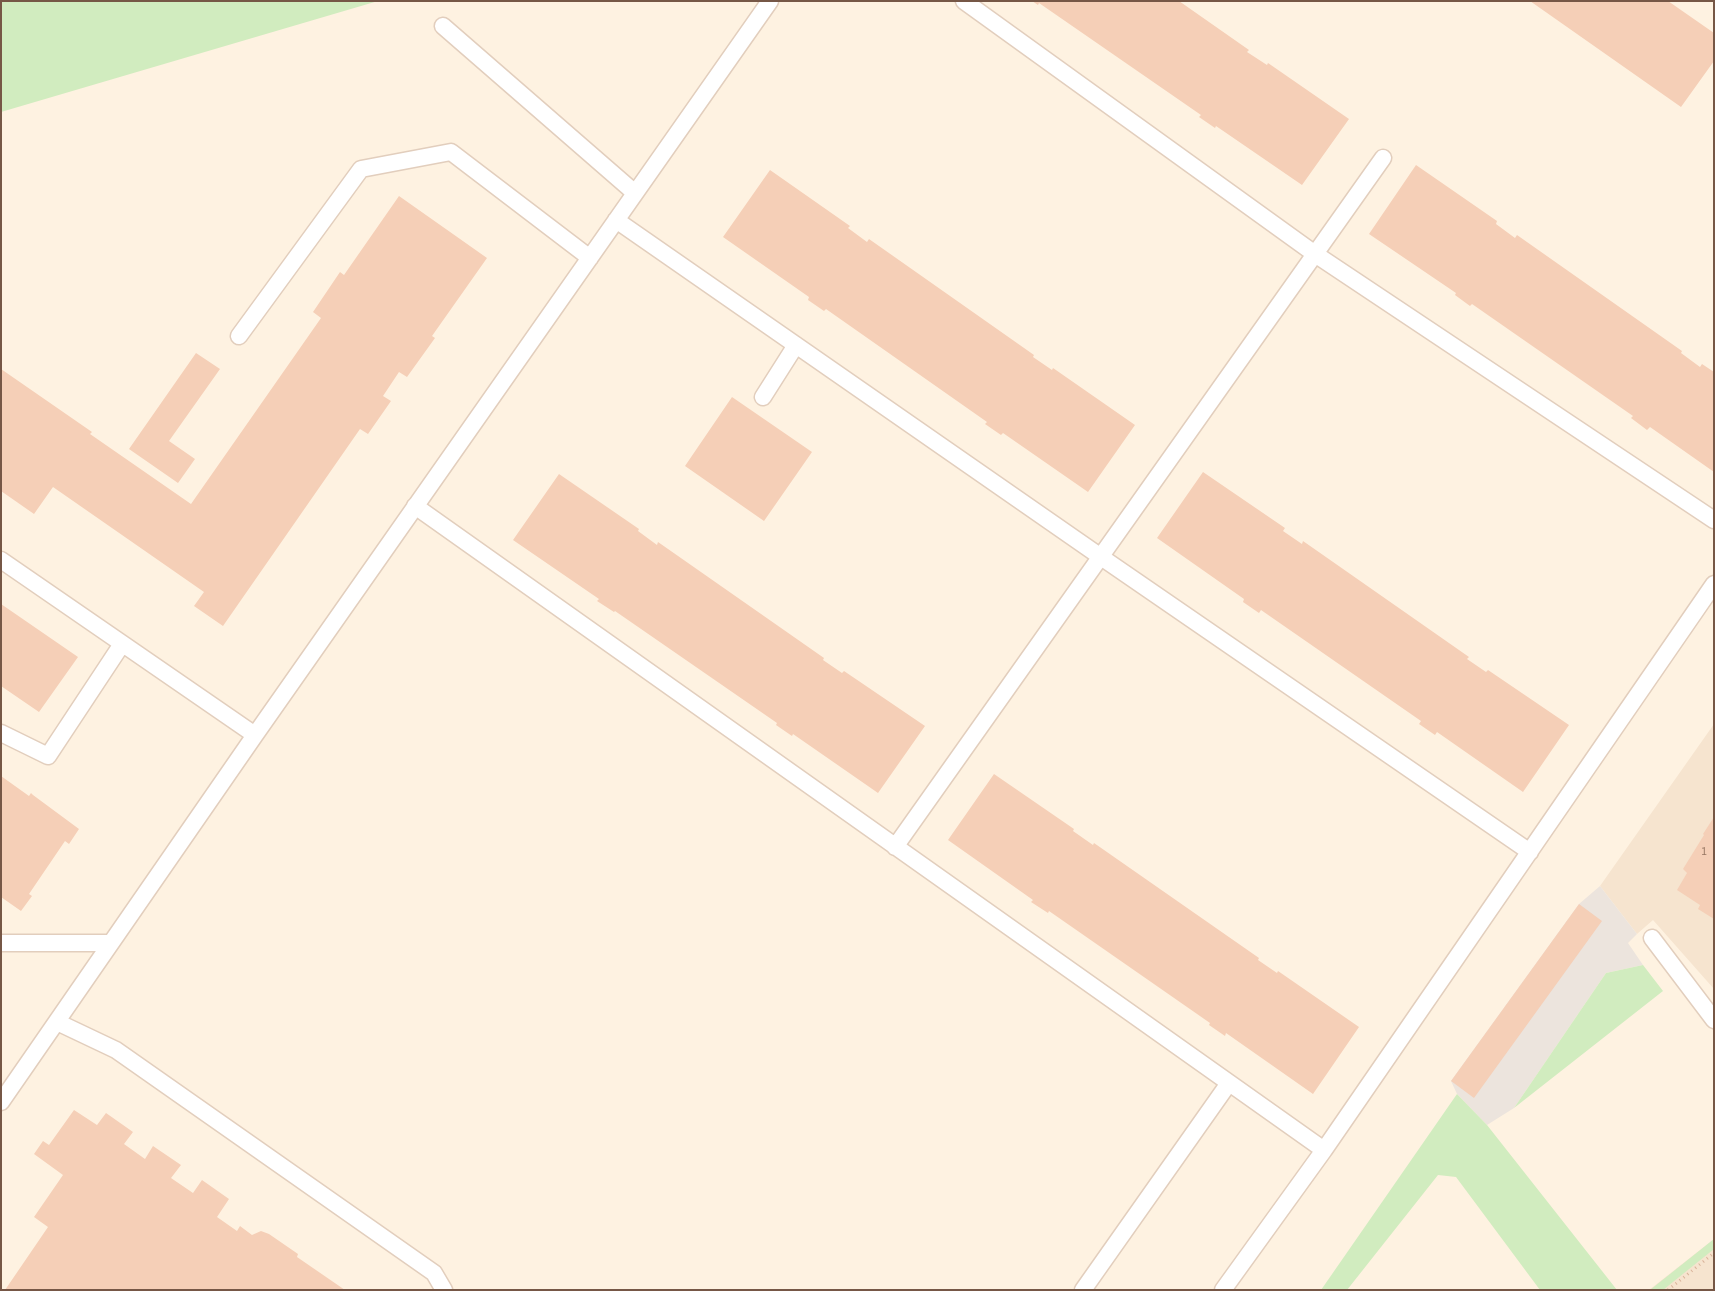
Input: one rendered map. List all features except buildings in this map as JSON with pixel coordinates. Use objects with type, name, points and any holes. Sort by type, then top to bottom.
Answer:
[{"type":"lane","points":[[1,1102],[255,734],[770,1]]},
{"type":"lane","points":[[964,1],[1315,254],[1714,520]]},
{"type":"lane","points":[[443,26],[635,193]]},
{"type":"lane","points":[[239,336],[361,170],[450,152],[590,258]]},
{"type":"lane","points":[[895,847],[1383,158]]},
{"type":"lane","points":[[616,220],[1100,557],[1530,852]]},
{"type":"lane","points":[[763,396],[796,345]]},
{"type":"lane","points":[[415,506],[1324,1150]]},
{"type":"lane","points":[[1,560],[255,734]]},
{"type":"lane","points":[[1223,1290],[1324,1150],[1714,584]]},
{"type":"lane","points":[[1,733],[48,756],[122,644]]},
{"type":"lane","points":[[1652,938],[1714,1020]]},
{"type":"lane","points":[[1,943],[111,944]]},
{"type":"lane","points":[[57,1022],[116,1050],[434,1273],[444,1290]]},
{"type":"lane","points":[[1083,1290],[1229,1083]]},
{"type":"path","points":[[1668,1290],[1714,1253]]},
{"type":"shaded area","points":[[1714,724],[1714,989],[1653,920],[1637,934],[1600,886]]},
{"type":"shaded area","points":[[1600,886],[1637,934],[1628,943],[1643,965],[1606,973],[1514,1108],[1487,1125],[1457,1094],[1451,1081],[1579,904]]},
{"type":"shaded area","points":[[1714,1239],[1714,1290],[1649,1290]]},
{"type":"green space","points":[[1,1],[378,1],[1,112]]},
{"type":"green space","points":[[1643,965],[1663,991],[1514,1108],[1606,973]]},
{"type":"green space","points":[[1457,1094],[1487,1125],[1617,1290],[1540,1290],[1456,1177],[1438,1175],[1347,1290],[1321,1290]]},
{"type":"green space","points":[[1714,1239],[1714,1249],[1663,1290],[1650,1290]]}]
